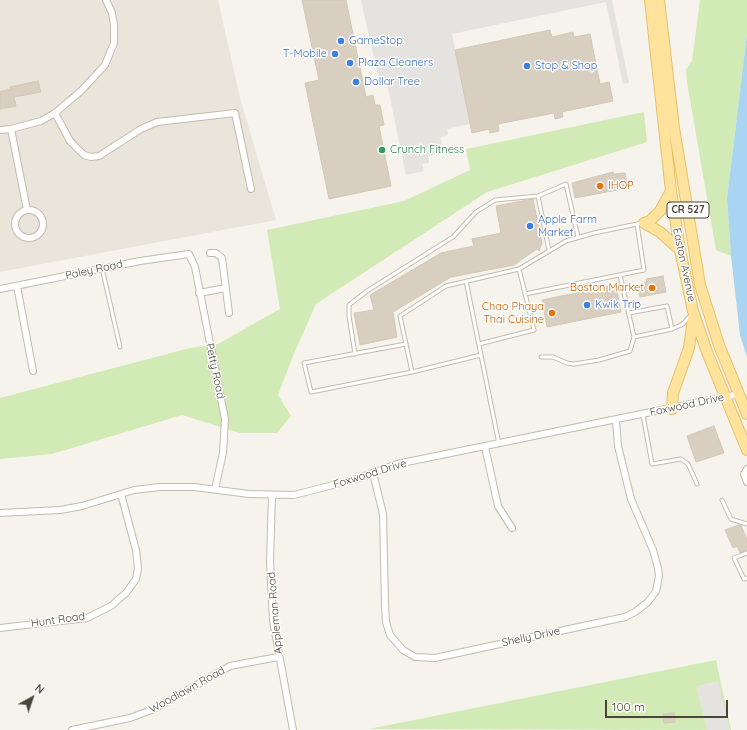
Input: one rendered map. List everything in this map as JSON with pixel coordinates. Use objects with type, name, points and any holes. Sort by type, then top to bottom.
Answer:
[{"type":"main road","name":"Easton Avenue","points":[[650,0],[671,191],[680,250],[693,311],[707,352],[747,450]]},
{"type":"main road","name":"Easton Avenue","points":[[659,0],[674,128],[700,285],[719,345],[747,414]]},
{"type":"main road","points":[[641,224],[650,221],[660,210],[671,191]]},
{"type":"main road","points":[[641,224],[660,232],[680,250]]},
{"type":"main road","points":[[672,408],[673,393],[690,348],[693,330],[693,311]]},
{"type":"street","points":[[0,130],[11,129],[41,121],[55,113],[81,91],[105,65],[113,49],[114,26],[112,13],[106,0]]},
{"type":"street","points":[[55,113],[70,141],[84,155],[91,157],[100,156],[141,128],[157,122],[180,118],[235,113],[251,189]]},
{"type":"street","points":[[11,129],[26,210]]},
{"type":"street","points":[[26,210],[37,213],[43,222],[40,232],[31,238],[21,236],[15,226],[17,216],[26,210]]},
{"type":"street","points":[[210,253],[220,255],[222,258],[229,313]]},
{"type":"street","name":"Paley Road","points":[[0,289],[102,268],[189,254]]},
{"type":"street","name":"Petty Road","points":[[189,254],[195,267],[225,419],[223,453],[215,489]]},
{"type":"street","points":[[17,286],[33,371]]},
{"type":"street","points":[[199,293],[226,288]]},
{"type":"street","name":"Foxwood Drive","points":[[0,514],[60,510],[82,506],[121,494],[160,487],[194,487],[272,496],[307,493],[373,473],[397,464],[616,421],[738,394]]},
{"type":"street","name":"Shelly Drive","points":[[373,473],[383,514],[386,622],[390,634],[403,650],[415,656],[422,658],[443,656],[624,617],[636,612],[652,597],[656,591],[659,576],[658,568],[654,550],[631,499],[618,446],[616,421]]},
{"type":"street","points":[[485,447],[498,506],[512,528]]},
{"type":"street","points":[[747,469],[744,474],[747,482]]},
{"type":"street","name":"Hunt Road","points":[[0,628],[87,618],[111,606],[126,593],[136,579],[138,570],[136,550],[121,494]]},
{"type":"street","name":"Appleman Road","points":[[272,496],[270,562],[273,621],[278,657],[293,730]]},
{"type":"street","name":"Woodlawn Road","points":[[72,730],[130,718],[154,709],[212,674],[230,666],[278,657]]},
{"type":"lane","points":[[355,354],[349,316],[349,305],[356,298],[453,237],[476,212],[495,200],[538,196],[566,184],[578,237]]},
{"type":"lane","points":[[538,196],[549,250]]},
{"type":"lane","points":[[412,372],[400,316],[438,290],[453,283],[519,269],[566,240],[641,224],[644,270],[526,294]]},
{"type":"lane","points":[[102,268],[120,348]]},
{"type":"lane","points":[[479,344],[534,330],[519,269]]},
{"type":"lane","points":[[541,357],[553,357],[567,363],[574,364],[599,360],[628,353],[630,351],[634,337],[620,275]]},
{"type":"lane","points":[[466,281],[499,444]]},
{"type":"lane","points":[[629,313],[667,306],[672,329]]},
{"type":"lane","points":[[634,337],[672,329],[683,324],[693,311]]},
{"type":"lane","points":[[406,344],[304,363],[311,392],[412,372],[481,356]]},
{"type":"lane","points":[[644,415],[652,464],[681,459],[688,464],[697,484]]},
{"type":"lane","points":[[722,500],[731,519],[747,524]]},
{"type":"lane","points":[[747,553],[734,558],[744,579],[747,578]]},
{"type":"shaded area","points":[[0,0],[218,0],[240,98],[276,220],[0,272]]},
{"type":"shaded area","points":[[361,0],[612,0],[629,83],[623,84],[606,2],[452,34],[470,124],[447,129],[448,135],[441,137],[442,143],[436,154],[428,156],[429,163],[422,164],[424,171],[406,175],[386,79],[379,81]]},
{"type":"shaded area","points":[[718,681],[730,730],[707,730],[696,686]]},
{"type":"green space","points":[[700,0],[747,0],[747,34],[727,198],[731,256],[716,250],[687,82],[686,70],[692,61]]},
{"type":"green space","points":[[644,112],[647,142],[487,192],[316,304],[278,395],[291,416],[277,433],[240,433],[182,415],[52,454],[0,459],[0,398],[190,348],[218,344],[280,309],[267,230],[404,201],[470,170],[466,149]]},
{"type":"green space","points":[[716,660],[731,730],[369,729]]},
{"type":"water","points":[[747,34],[747,357],[740,335],[731,256],[727,198]]},
{"type":"building","points":[[302,0],[346,0],[366,97],[373,95],[375,105],[380,105],[384,125],[379,126],[391,186],[329,199],[305,83],[319,80]]},
{"type":"building","name":"Stop & Shop","points":[[550,30],[552,37],[573,32],[574,37],[590,34],[600,84],[609,82],[613,101],[562,112],[563,117],[555,119],[554,113],[498,124],[499,131],[490,133],[489,129],[472,133],[455,50]]},
{"type":"building","points":[[38,81],[41,92],[14,97],[16,106],[0,109],[0,92],[10,89],[10,87]]},
{"type":"building","name":"IHOP","points":[[613,172],[613,174],[625,173],[628,188],[575,198],[572,183]]},
{"type":"building","points":[[533,199],[542,243],[539,251],[537,249],[514,265],[451,277],[393,312],[397,337],[360,345],[354,313],[374,310],[370,295],[441,253],[474,246],[472,239],[501,233],[496,206]]},
{"type":"building","name":"Boston Market","points":[[663,276],[666,292],[640,297],[638,285],[647,282],[646,279]]},
{"type":"building","points":[[616,285],[621,312],[547,327],[542,300]]},
{"type":"building","points":[[714,426],[724,453],[696,462],[687,436]]},
{"type":"building","points":[[741,525],[747,540],[747,550],[740,553],[737,546],[733,548],[725,530]]},
{"type":"building","points":[[674,713],[675,722],[664,723],[663,714]]},
{"type":"place","name":"GameStop","points":[[341,41]]},
{"type":"place","name":"T-Mobile","points":[[335,54]]},
{"type":"place","name":"Plaza Cleaners","points":[[350,63]]},
{"type":"place","name":"Stop & Shop","points":[[527,66]]},
{"type":"place","name":"Dollar Tree","points":[[356,82]]},
{"type":"place","name":"Crunch Fitness","points":[[382,150]]},
{"type":"place","name":"IHOP","points":[[600,186]]},
{"type":"place","name":"Apple Farm Market","points":[[530,226]]},
{"type":"place","name":"Boston Market","points":[[652,288]]},
{"type":"place","name":"Kwik Trip","points":[[587,305]]},
{"type":"place","name":"Chao Phaya Thai Cuisine","points":[[552,313]]}]
